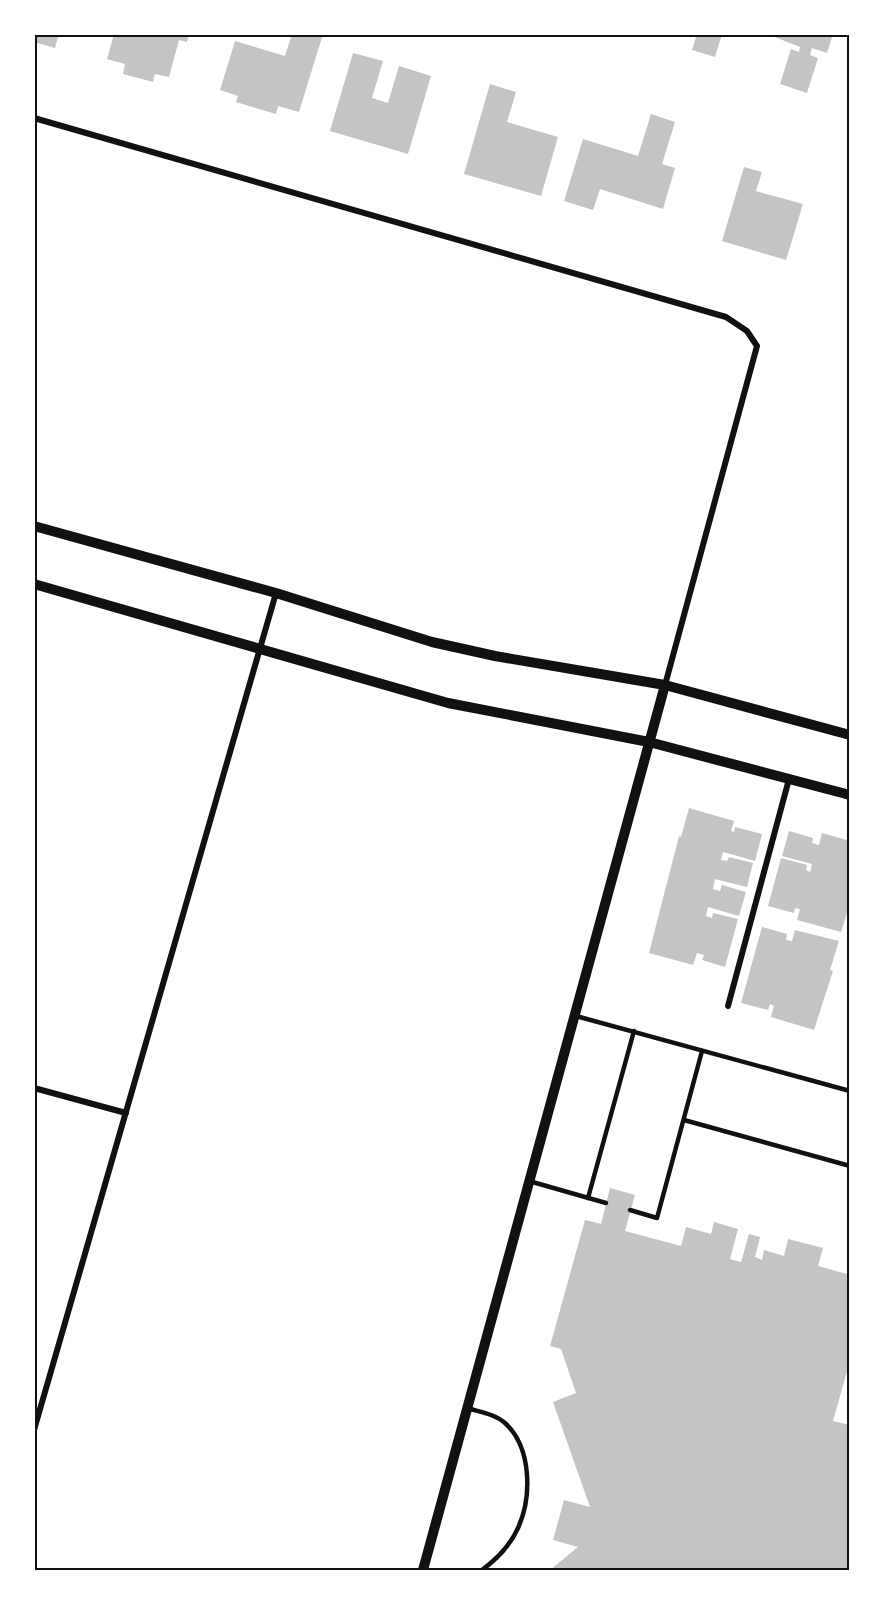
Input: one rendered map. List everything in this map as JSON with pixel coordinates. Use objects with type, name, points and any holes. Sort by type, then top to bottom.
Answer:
[{"type":"street","points":[[34,118],[726,317],[747,331],[757,346],[573,1015],[425,1570]]},
{"type":"street","points":[[34,526],[276,592],[442,644],[495,657],[665,686],[849,735]]},
{"type":"street","points":[[34,584],[448,703],[649,742],[849,795]]},
{"type":"street","points":[[34,1430],[276,592]]},
{"type":"street","points":[[728,1006],[789,779]]},
{"type":"street","points":[[34,1088],[126,1113]]},
{"type":"lane","points":[[573,1015],[849,1091]]},
{"type":"lane","points":[[588,1198],[634,1031]]},
{"type":"lane","points":[[630,1210],[657,1218],[702,1051]]},
{"type":"lane","points":[[684,1120],[849,1166]]},
{"type":"lane","points":[[529,1181],[606,1203]]},
{"type":"lane","points":[[467,1408],[495,1416],[505,1422],[524,1455],[527,1484],[525,1509],[518,1529],[497,1559],[482,1570]]},
{"type":"building","points":[[34,34],[59,34],[55,48],[34,42]]},
{"type":"building","points":[[114,34],[189,34],[187,42],[179,40],[169,77],[155,74],[153,82],[123,74],[125,64],[107,59]]},
{"type":"building","points":[[292,34],[323,34],[299,112],[278,106],[276,114],[236,102],[238,96],[220,90],[235,41],[285,56]]},
{"type":"building","points":[[697,34],[722,34],[715,57],[692,50]]},
{"type":"building","points":[[767,34],[833,34],[827,53],[812,48],[810,55],[818,58],[807,93],[780,84],[791,49],[799,52],[800,47]]},
{"type":"building","points":[[353,53],[383,61],[372,98],[388,103],[399,66],[431,76],[408,154],[330,131]]},
{"type":"building","points":[[490,84],[516,92],[507,122],[558,137],[541,196],[464,174]]},
{"type":"building","points":[[651,114],[675,122],[662,164],[675,168],[663,209],[600,189],[593,210],[564,201],[583,139],[638,156]]},
{"type":"building","points":[[744,167],[762,172],[756,191],[803,204],[786,260],[722,241]]},
{"type":"building","points":[[689,808],[734,821],[731,831],[734,832],[735,827],[762,834],[755,861],[723,852],[721,860],[727,861],[729,857],[753,863],[747,887],[715,879],[713,889],[720,891],[722,885],[746,892],[739,916],[708,907],[706,916],[712,918],[713,913],[738,919],[725,967],[702,960],[704,955],[697,953],[693,965],[649,953],[679,836],[681,837]]},
{"type":"building","points":[[789,831],[813,838],[812,843],[819,845],[822,833],[850,841],[850,904],[841,932],[797,920],[800,909],[795,908],[794,913],[768,906],[781,858],[807,865],[806,870],[810,872],[812,864],[782,856]]},
{"type":"building","points":[[762,927],[787,934],[786,940],[792,941],[795,930],[839,941],[830,970],[833,971],[814,1030],[771,1017],[774,1006],[770,1004],[768,1010],[741,1003]]},
{"type":"building","points":[[610,1188],[635,1195],[625,1231],[681,1246],[686,1227],[711,1234],[714,1222],[738,1229],[730,1259],[741,1262],[749,1234],[760,1237],[755,1257],[762,1260],[764,1250],[784,1256],[788,1239],[823,1248],[818,1266],[847,1274],[850,1267],[850,1361],[833,1421],[850,1425],[850,1570],[550,1570],[578,1547],[553,1540],[564,1500],[590,1507],[553,1402],[576,1393],[561,1349],[550,1346],[585,1220],[601,1224]]}]
